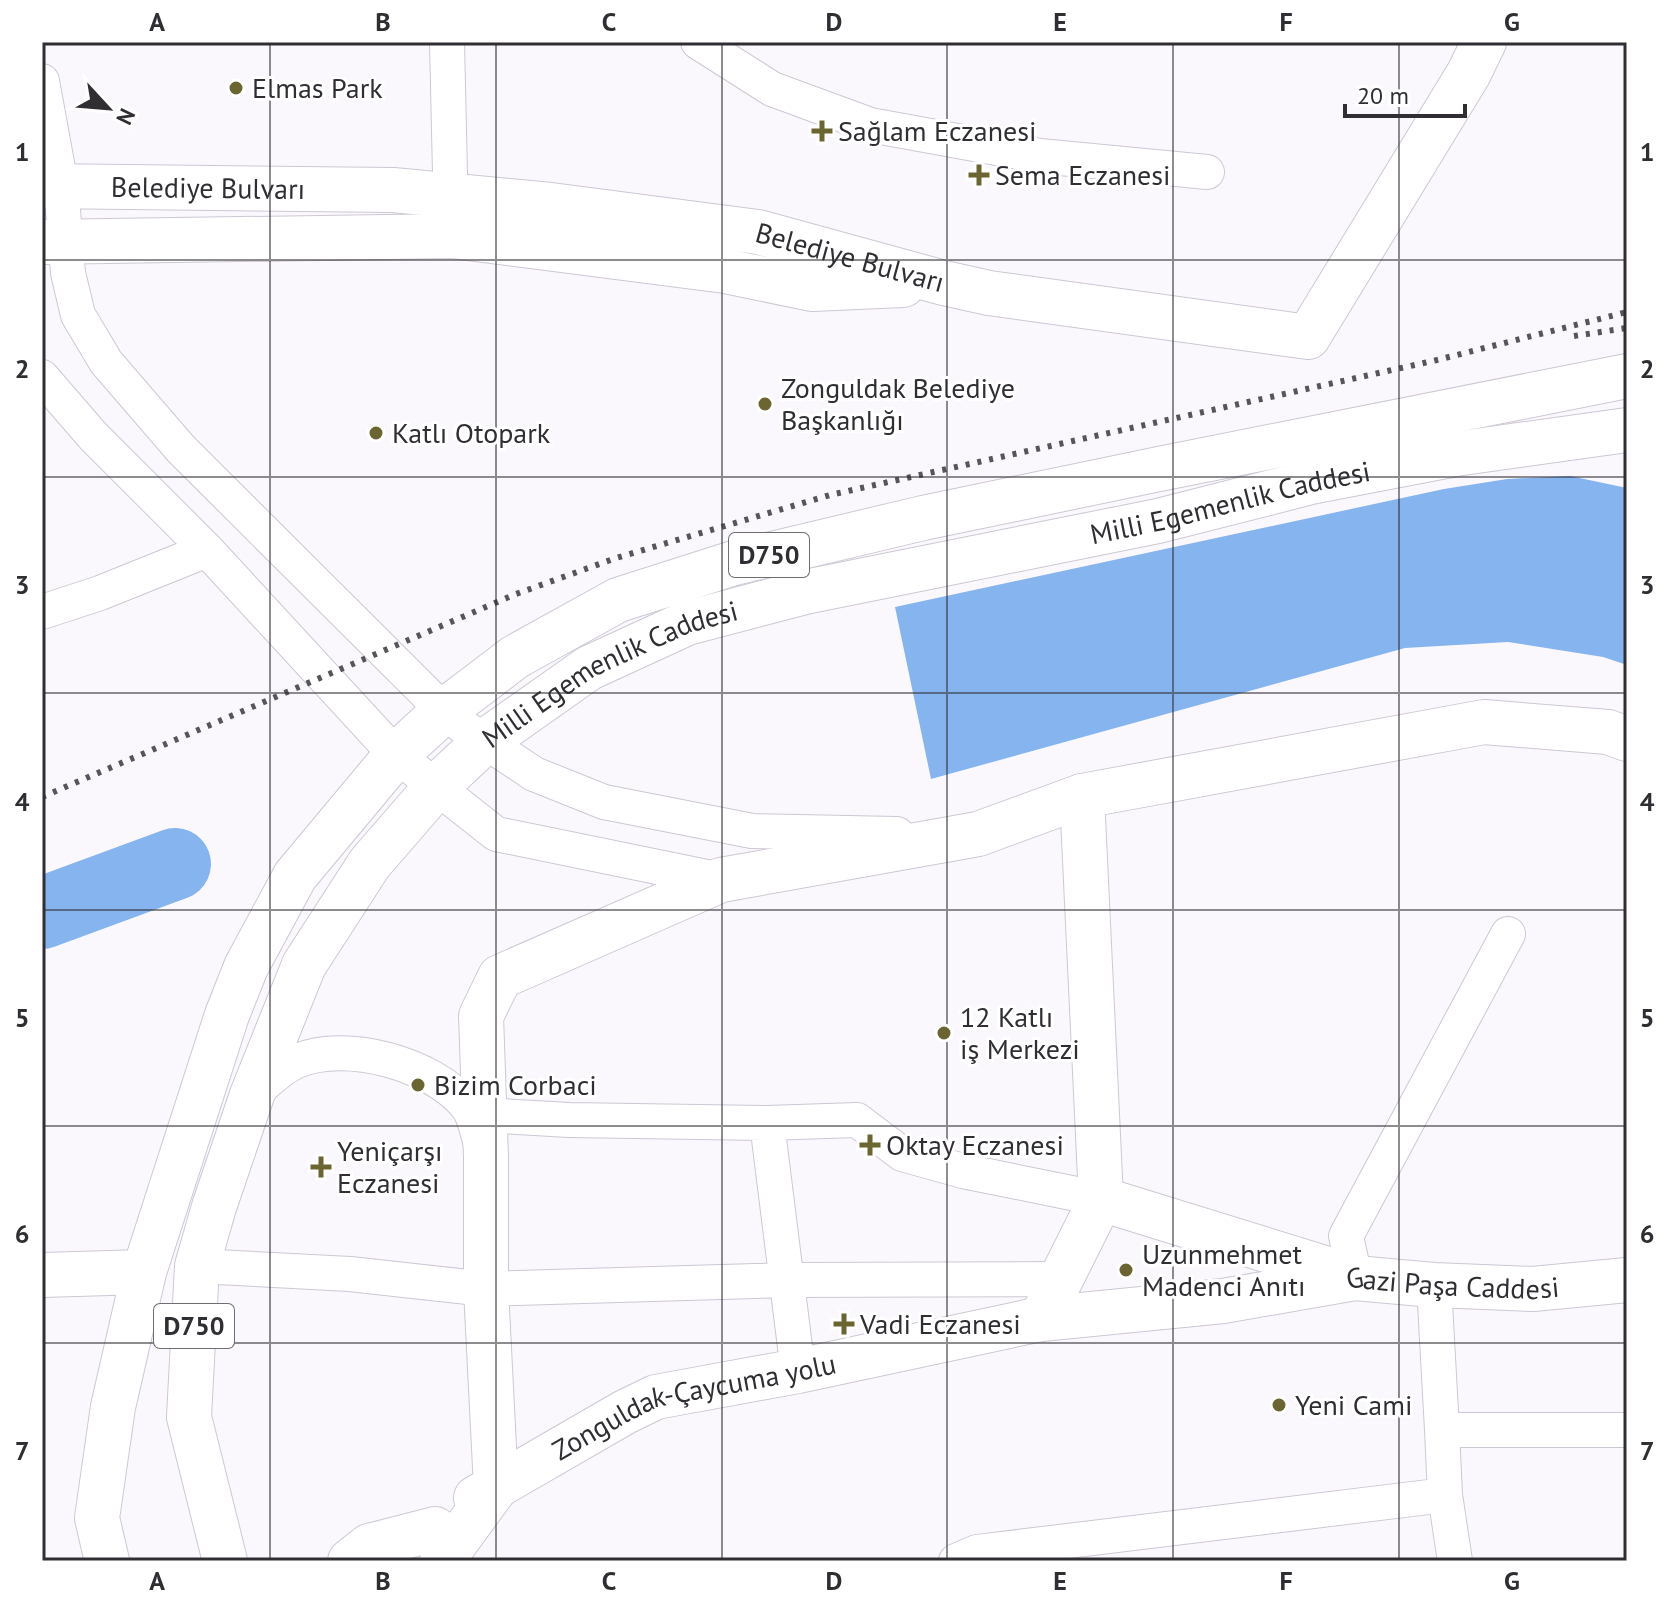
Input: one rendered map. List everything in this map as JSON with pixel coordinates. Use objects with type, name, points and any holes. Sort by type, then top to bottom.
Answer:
[{"type":"main road","name":"Belediye Bulvarı","points":[[51,185],[393,190],[451,216],[812,289],[944,283],[989,293],[1308,337],[1469,73],[1484,42]]},
{"type":"main road","name":"Belediye Bulvarı","points":[[55,242],[451,216]]},
{"type":"main road","name":"D750","points":[[107,1561],[97,1518],[113,1407],[144,1272],[227,1015],[246,967],[295,876],[396,755],[444,711],[515,657],[618,600],[734,563],[923,518],[1627,376]]},
{"type":"main road","name":"Milli Egemenlik Caddesi","points":[[225,1561],[189,1417],[197,1266],[214,1207],[252,1095],[304,965],[370,863],[436,787],[484,742],[589,668],[687,623],[805,592],[1158,521],[1311,482],[1462,453],[1627,430]]},
{"type":"main road","points":[[350,1561],[369,1546],[430,1550],[496,1487],[486,1289],[481,1016],[500,977],[721,880],[978,834],[1082,796],[1484,722],[1608,732],[1627,739]]},
{"type":"main road","points":[[1041,1319],[1101,1199],[1082,796]]},
{"type":"main road","points":[[1101,1199],[1355,1278]]},
{"type":"main road","points":[[42,1275],[144,1272]]},
{"type":"main road","name":"Gazi Paşa Caddesi","points":[[1041,1319],[1223,1301],[1355,1278],[1533,1289],[1627,1280]]},
{"type":"main road","name":"Zonguldak-Çaycuma yolu","points":[[496,1487],[656,1397],[798,1371],[1041,1319]]},
{"type":"street","points":[[447,42],[451,216]]},
{"type":"street","points":[[698,42],[772,89],[870,125],[1040,156],[1207,172]]},
{"type":"street","points":[[42,81],[55,242],[68,273],[78,315],[106,362],[181,449],[444,711],[484,742],[534,774],[604,802],[752,831],[978,834]]},
{"type":"street","points":[[42,377],[93,436],[207,550],[396,755],[496,834],[721,880]]},
{"type":"street","points":[[42,612],[100,593],[207,550]]},
{"type":"street","points":[[1355,1278],[1346,1236],[1508,934]]},
{"type":"street","points":[[252,1095],[294,1061],[328,1052],[372,1056],[409,1067],[441,1083],[469,1108],[485,1136],[569,1120],[767,1123],[857,1120],[902,1154],[963,1171],[1101,1199]]},
{"type":"street","points":[[767,1123],[798,1371]]},
{"type":"street","points":[[197,1266],[350,1274],[486,1289],[789,1280],[1061,1279]]},
{"type":"street","points":[[1434,1285],[1445,1495],[1455,1561]]},
{"type":"street","points":[[1442,1430],[1627,1430]]},
{"type":"street","points":[[956,1561],[977,1552],[1445,1495]]},
{"type":"water","points":[[1570,476],[1627,488],[1627,665],[1603,657],[1508,642],[1405,648],[931,779],[895,607],[1444,489],[1507,479]]},
{"type":"waterway","points":[[42,913],[175,864]]},
{"type":"railway","points":[[42,797],[516,594],[616,558],[830,495],[1437,360],[1627,312]]},
{"type":"railway","points":[[1574,336],[1627,328]]},
{"type":"place","name":"Elmas Park","points":[[236,88]]},
{"type":"place","name":"Sağlam Eczanesi","points":[[822,131]]},
{"type":"place","name":"Sema Eczanesi","points":[[979,175]]},
{"type":"place","name":"Zonguldak Belediye Başkanlığı","points":[[765,404]]},
{"type":"place","name":"Katlı Otopark","points":[[376,433]]},
{"type":"place","name":"12 Katlı iş Merkezi","points":[[944,1033]]},
{"type":"place","name":"Bizim Corbaci","points":[[418,1085]]},
{"type":"place","name":"Oktay Eczanesi","points":[[870,1145]]},
{"type":"place","name":"Yeniçarşı Eczanesi","points":[[321,1167]]},
{"type":"place","name":"Uzunmehmet Madenci Anıtı","points":[[1126,1270]]},
{"type":"place","name":"Vadi Eczanesi","points":[[844,1324]]},
{"type":"place","name":"Yeni Cami","points":[[1279,1405]]}]
